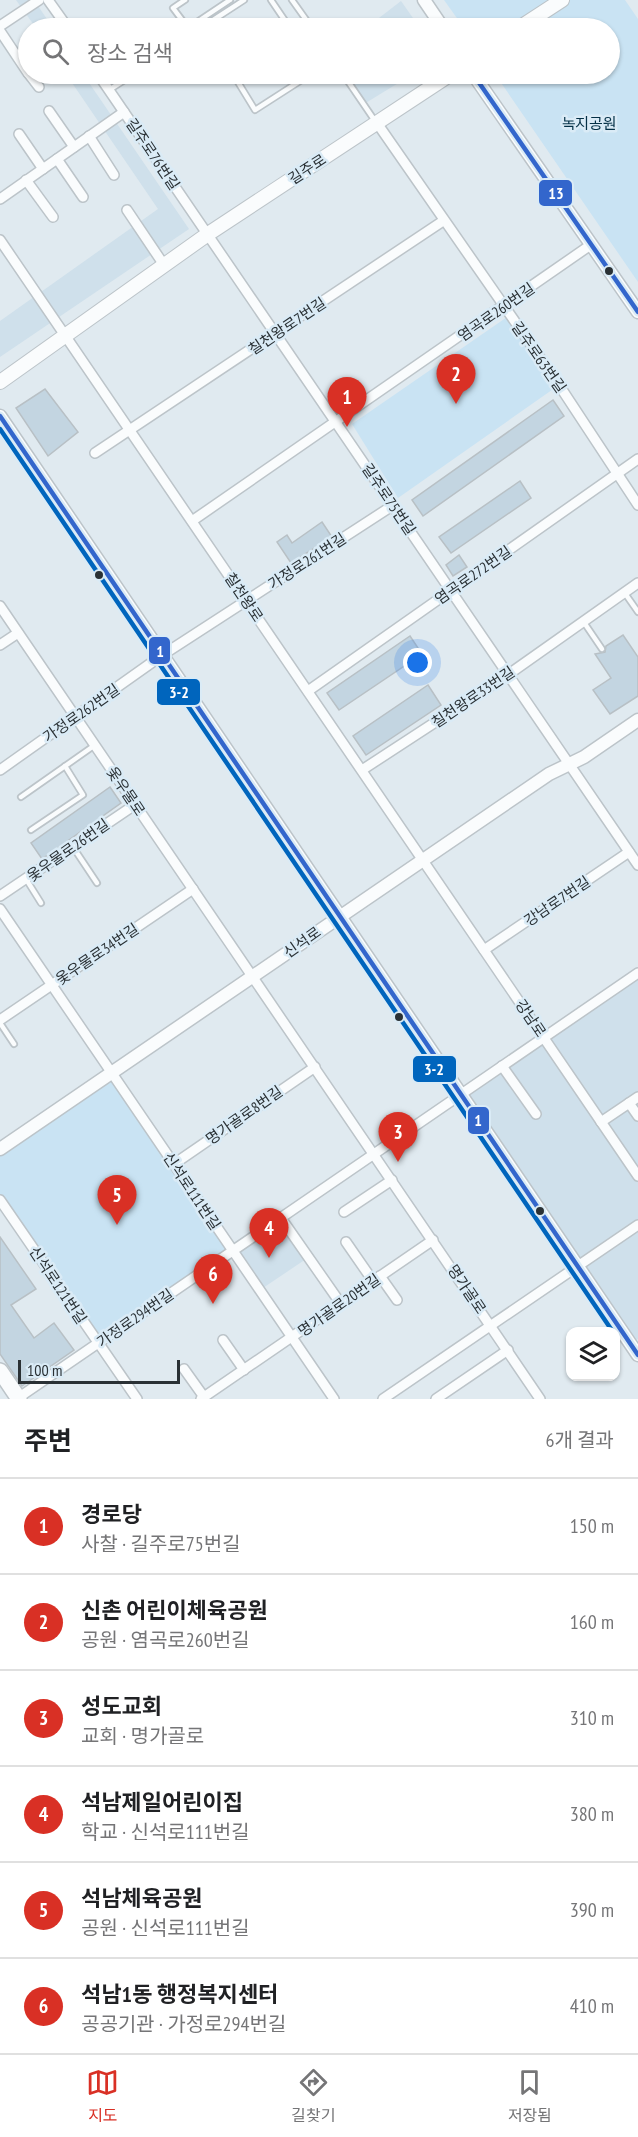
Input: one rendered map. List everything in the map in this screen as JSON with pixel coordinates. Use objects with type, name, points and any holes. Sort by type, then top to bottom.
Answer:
[{"type":"main road","points":[[534,18],[562,0]]},
{"type":"main road","name":"길주로","points":[[0,382],[208,234],[436,84]]},
{"type":"main road","points":[[0,1371],[19,1399]]},
{"type":"street","points":[[0,26],[39,0]]},
{"type":"street","points":[[48,0],[61,18]]},
{"type":"street","points":[[424,0],[436,18]]},
{"type":"street","points":[[0,31],[18,57]]},
{"type":"street","name":"길주로76번길","points":[[106,84],[208,234]]},
{"type":"street","points":[[481,84],[638,312]]},
{"type":"street","points":[[49,111],[74,147]]},
{"type":"street","points":[[2,194],[43,169],[124,112]]},
{"type":"street","name":"길주로63번길","points":[[377,123],[638,505]]},
{"type":"street","points":[[19,134],[43,169]]},
{"type":"street","points":[[89,136],[114,175]]},
{"type":"street","points":[[57,159],[83,197]]},
{"type":"street","points":[[26,180],[52,217]]},
{"type":"street","points":[[127,210],[164,265]]},
{"type":"street","name":"칠천왕로7번길","points":[[95,453],[443,221]]},
{"type":"street","name":"길주로75번길","points":[[208,234],[638,865]]},
{"type":"street","name":"칠천왕로","points":[[0,240],[423,860]]},
{"type":"street","name":"염곡로260번길","points":[[192,521],[592,244]]},
{"type":"street","points":[[0,416],[161,656],[341,915],[638,1354]]},
{"type":"street","name":"염곡로272번길","points":[[308,691],[638,459]]},
{"type":"street","name":"가정로261번길","points":[[161,656],[392,506]]},
{"type":"street","name":"칠천왕로33번길","points":[[362,770],[508,674],[638,583]]},
{"type":"street","name":"옻우물로","points":[[0,606],[253,976]]},
{"type":"street","points":[[0,645],[18,633]]},
{"type":"street","name":"가정로262번길","points":[[0,770],[161,656]]},
{"type":"street","name":"신석로","points":[[0,1149],[549,774],[570,765],[637,722]]},
{"type":"street","name":"옻우물로26번길","points":[[0,896],[136,804]]},
{"type":"street","name":"강남로7번길","points":[[484,950],[629,852]]},
{"type":"street","name":"강남로","points":[[423,860],[638,1176]]},
{"type":"street","name":"옻우물로34번길","points":[[0,1021],[193,889]]},
{"type":"street","name":"신석로111번길","points":[[0,909],[334,1399]]},
{"type":"street","name":"가정로294번길","points":[[19,1399],[638,973]]},
{"type":"street","name":"명가골로","points":[[253,976],[540,1399]]},
{"type":"street","points":[[502,1066],[536,1114]]},
{"type":"street","name":"명가골로8번길","points":[[174,1164],[315,1067]]},
{"type":"street","points":[[601,1122],[638,1096]]},
{"type":"street","points":[[629,1103],[638,1116]]},
{"type":"street","points":[[344,1212],[392,1180]]},
{"type":"street","name":"신석로121번길","points":[[0,1200],[137,1399]]},
{"type":"street","points":[[281,1218],[340,1304]]},
{"type":"street","points":[[383,1399],[638,1225]]},
{"type":"street","name":"명가골로20번길","points":[[184,1369],[202,1398],[433,1240]]},
{"type":"street","points":[[346,1242],[376,1279],[397,1300]]},
{"type":"street","points":[[223,1340],[244,1370]]},
{"type":"street","points":[[436,1399],[508,1350]]},
{"type":"lane","points":[[180,18],[173,8],[185,0]]},
{"type":"lane","points":[[203,18],[230,0]]},
{"type":"lane","points":[[216,18],[244,0]]},
{"type":"lane","points":[[271,0],[284,18]]},
{"type":"lane","points":[[292,0],[305,18]]},
{"type":"lane","points":[[110,90],[119,84]]},
{"type":"lane","points":[[238,84],[255,110],[295,84]]},
{"type":"lane","points":[[350,84],[377,123]]},
{"type":"lane","points":[[624,592],[638,612]]},
{"type":"lane","points":[[583,621],[602,649]]},
{"type":"lane","points":[[21,797],[95,745]]},
{"type":"lane","points":[[32,830],[83,795],[65,766]]},
{"type":"lane","points":[[73,847],[97,883]]},
{"type":"lane","points":[[26,879],[41,903]]},
{"type":"lane","points":[[0,1021],[14,1044]]},
{"type":"shaded area","points":[[16,0],[34,0],[46,18],[29,18]]},
{"type":"shaded area","points":[[401,1],[413,18],[379,18]]},
{"type":"shaded area","points":[[73,84],[90,84],[189,229],[0,357],[0,321],[158,209]]},
{"type":"shaded area","points":[[350,84],[397,84],[364,104]]},
{"type":"shaded area","points":[[638,977],[638,1339],[634,1341],[467,1094]]},
{"type":"shaded area","points":[[281,1218],[309,1257],[260,1290],[233,1251]]},
{"type":"green space","name":"녹지공원","points":[[444,0],[625,0],[638,19],[638,282],[502,84],[620,84],[620,18],[457,18]]},
{"type":"green space","points":[[510,315],[559,385],[398,498],[352,424]]},
{"type":"green space","points":[[112,1073],[233,1251],[99,1344],[0,1199],[0,1149]]},
{"type":"building","points":[[45,389],[78,432],[48,456],[16,408]]},
{"type":"building","points":[[553,400],[564,416],[423,516],[412,500]]},
{"type":"building","points":[[520,481],[531,498],[451,553],[439,537]]},
{"type":"building","points":[[322,522],[332,537],[291,563],[277,542],[287,535],[292,543]]},
{"type":"building","points":[[459,555],[467,567],[453,576],[446,565]]},
{"type":"building","points":[[623,635],[638,657],[638,696],[610,714],[593,690],[611,678],[595,654],[605,652],[606,646]]},
{"type":"building","points":[[410,636],[422,654],[339,710],[327,693]]},
{"type":"building","points":[[428,685],[441,705],[366,755],[353,736]]},
{"type":"building","points":[[110,787],[121,803],[42,859],[31,843]]},
{"type":"building","points":[[0,1237],[36,1289],[11,1305],[34,1338],[54,1323],[74,1350],[22,1386],[0,1354]]},
{"type":"transit line","name":"13","points":[[480,84],[638,312]]},
{"type":"transit line","name":"1","points":[[0,416],[638,1355]]},
{"type":"transit line","name":"3-2","points":[[0,429],[610,1327]]},
{"type":"place","name":"신촌 어린이체육공원","points":[[456,404]]},
{"type":"place","name":"경로당","points":[[347,427]]},
{"type":"place","name":"성도교회","points":[[398,1162]]},
{"type":"place","name":"석남체육공원","points":[[117,1225]]},
{"type":"place","name":"석남제일어린이집","points":[[269,1258]]},
{"type":"place","name":"석남1동 행정복지센터","points":[[213,1304]]}]
